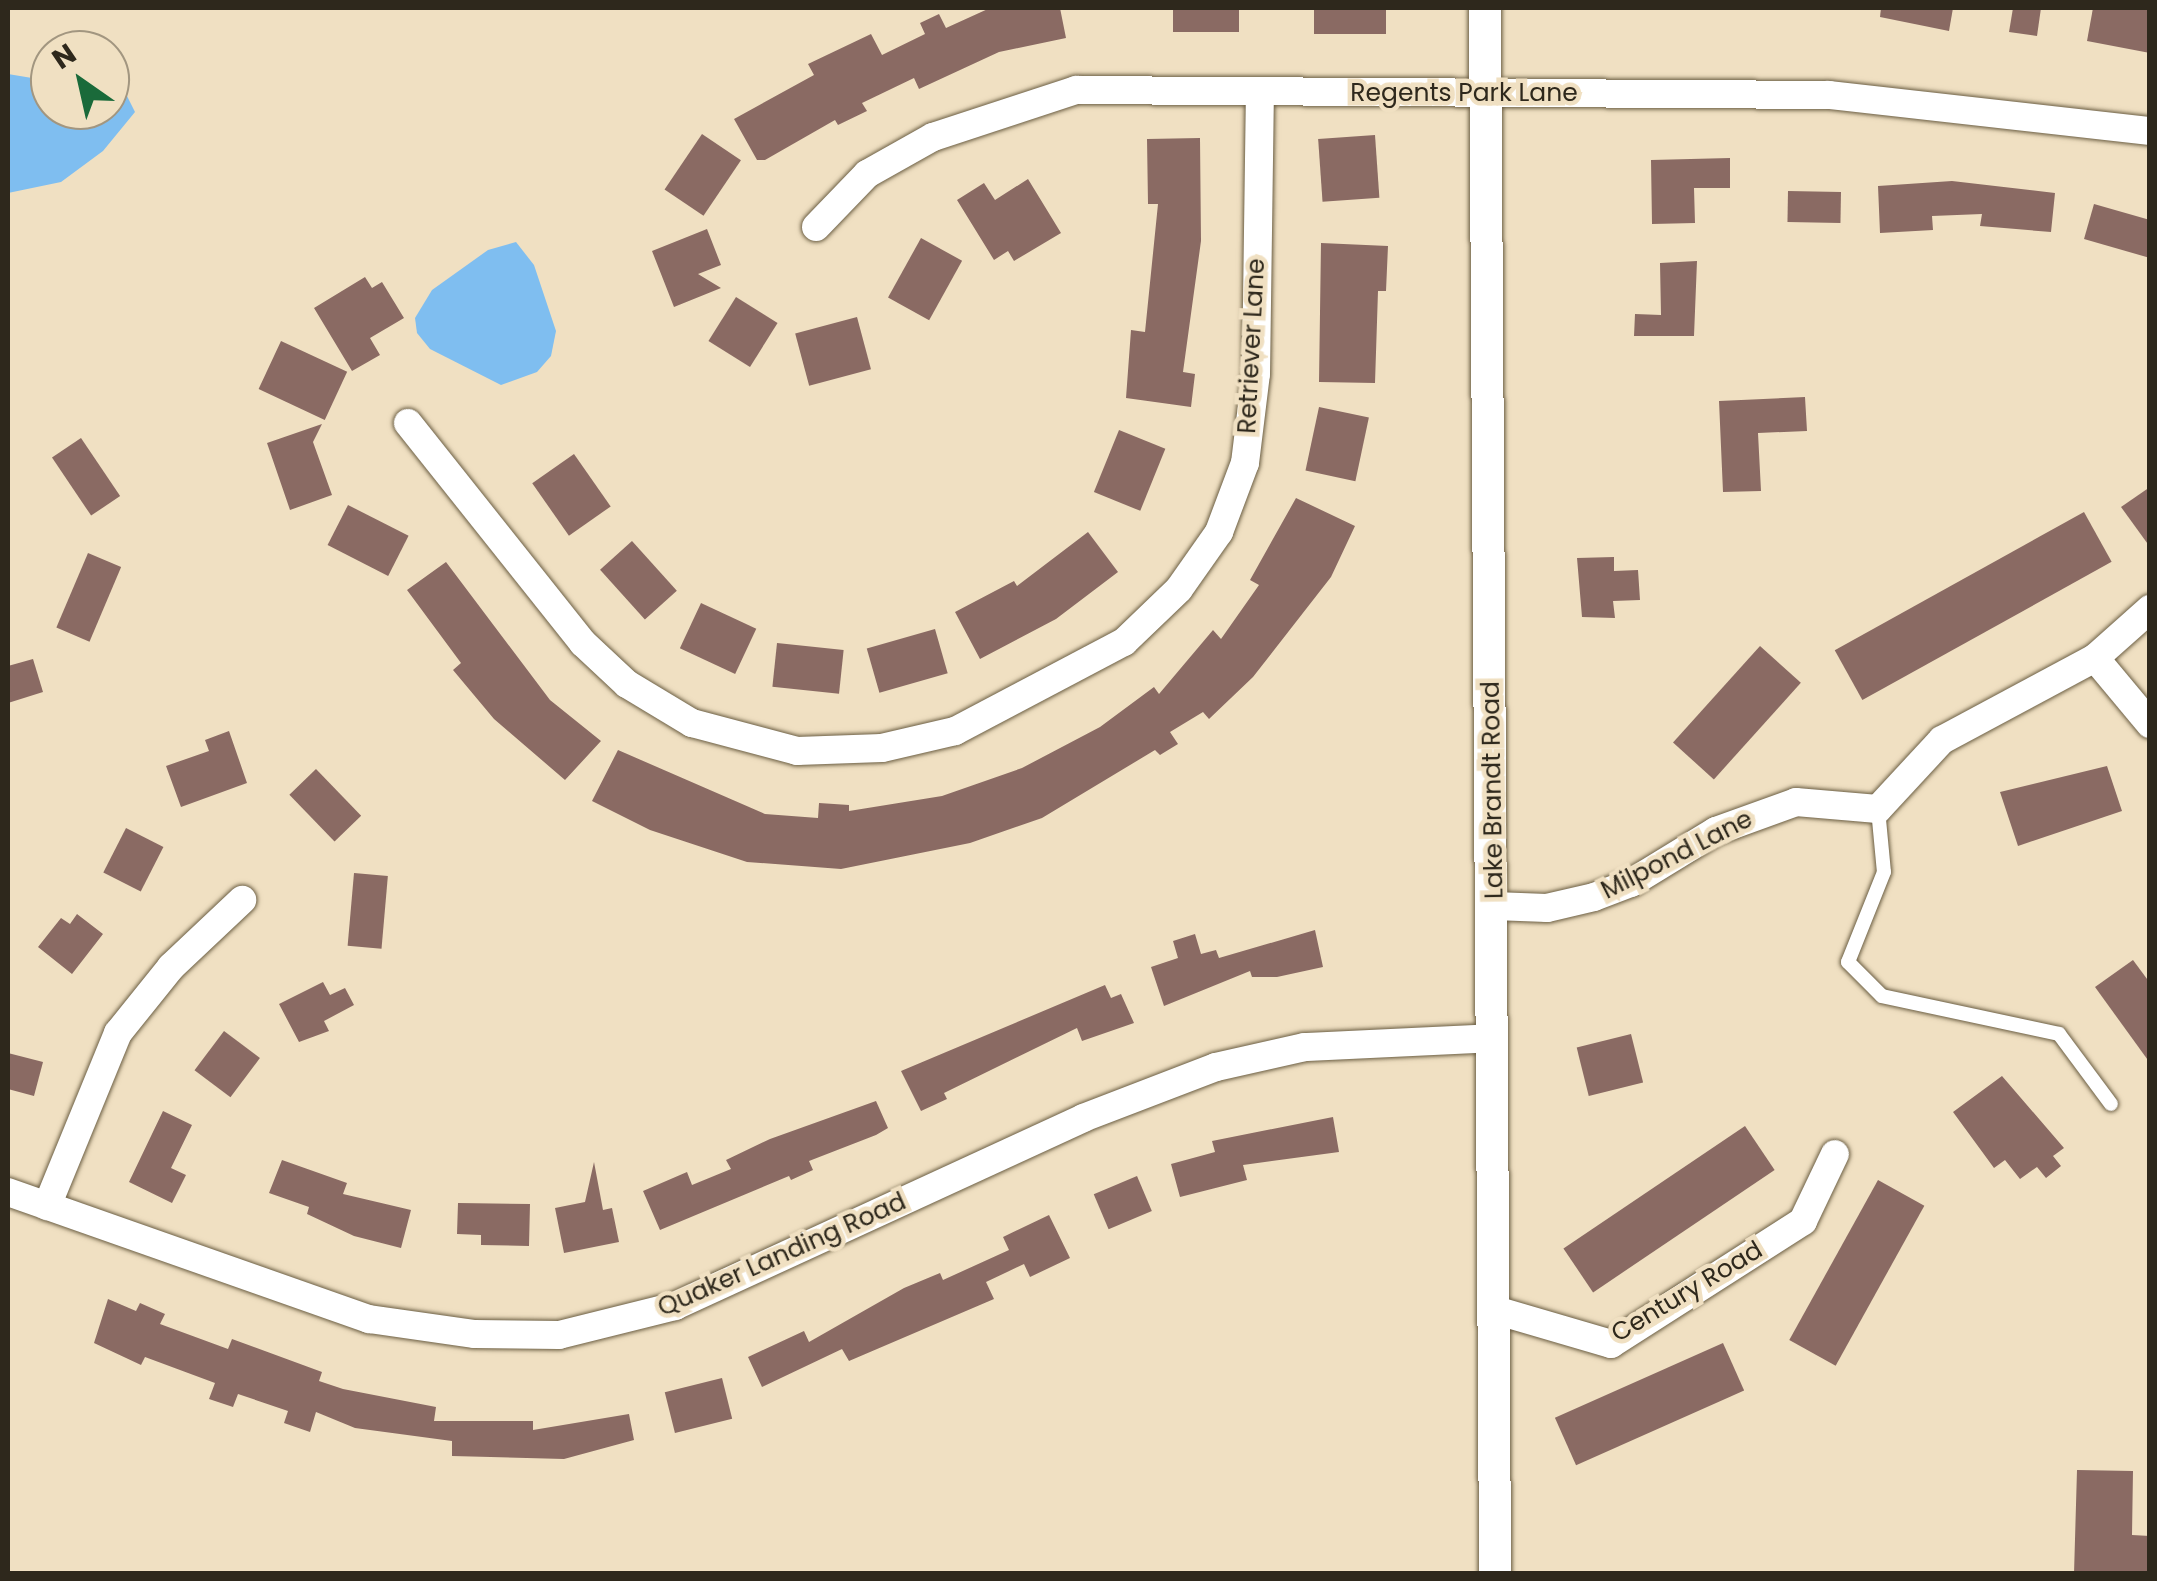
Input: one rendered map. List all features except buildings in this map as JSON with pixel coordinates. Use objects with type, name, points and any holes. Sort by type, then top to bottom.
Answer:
[{"type":"street","name":"Lake Brandt Road","points":[[1486,8],[1496,1574]]},
{"type":"street","name":"Regents Park Lane","points":[[816,226],[867,174],[933,137],[1076,90],[1829,95],[2150,131]]},
{"type":"street","name":"Retriever Lane","points":[[408,423],[583,643],[627,684],[692,722],[796,751],[882,748],[955,731],[1124,642],[1179,589],[1219,532],[1245,463],[1256,374],[1260,92]]},
{"type":"street","points":[[1878,809],[1942,740],[2095,658],[2150,609]]},
{"type":"street","points":[[2095,658],[2150,724]]},
{"type":"street","name":"Milpond Lane","points":[[1494,906],[1547,908],[1594,898],[1631,883],[1716,831],[1796,802],[1878,809]]},
{"type":"street","points":[[47,1206],[118,1033],[171,967],[242,900]]},
{"type":"street","name":"Quaker Landing Road","points":[[8,1192],[369,1319],[475,1334],[559,1335],[675,1306],[1083,1118],[1216,1067],[1305,1047],[1493,1038]]},
{"type":"street","name":"Century Road","points":[[1496,1310],[1612,1344],[1802,1222],[1836,1154]]},
{"type":"lane","points":[[1878,809],[1884,872],[1848,962],[1882,996],[2059,1034],[2112,1104]]},
{"type":"water","points":[[8,74],[30,78],[30,130],[120,130],[103,151],[61,182],[8,193]]},
{"type":"water","points":[[516,242],[534,265],[556,331],[551,356],[537,372],[501,385],[430,349],[417,333],[415,318],[432,290],[488,250]]}]
